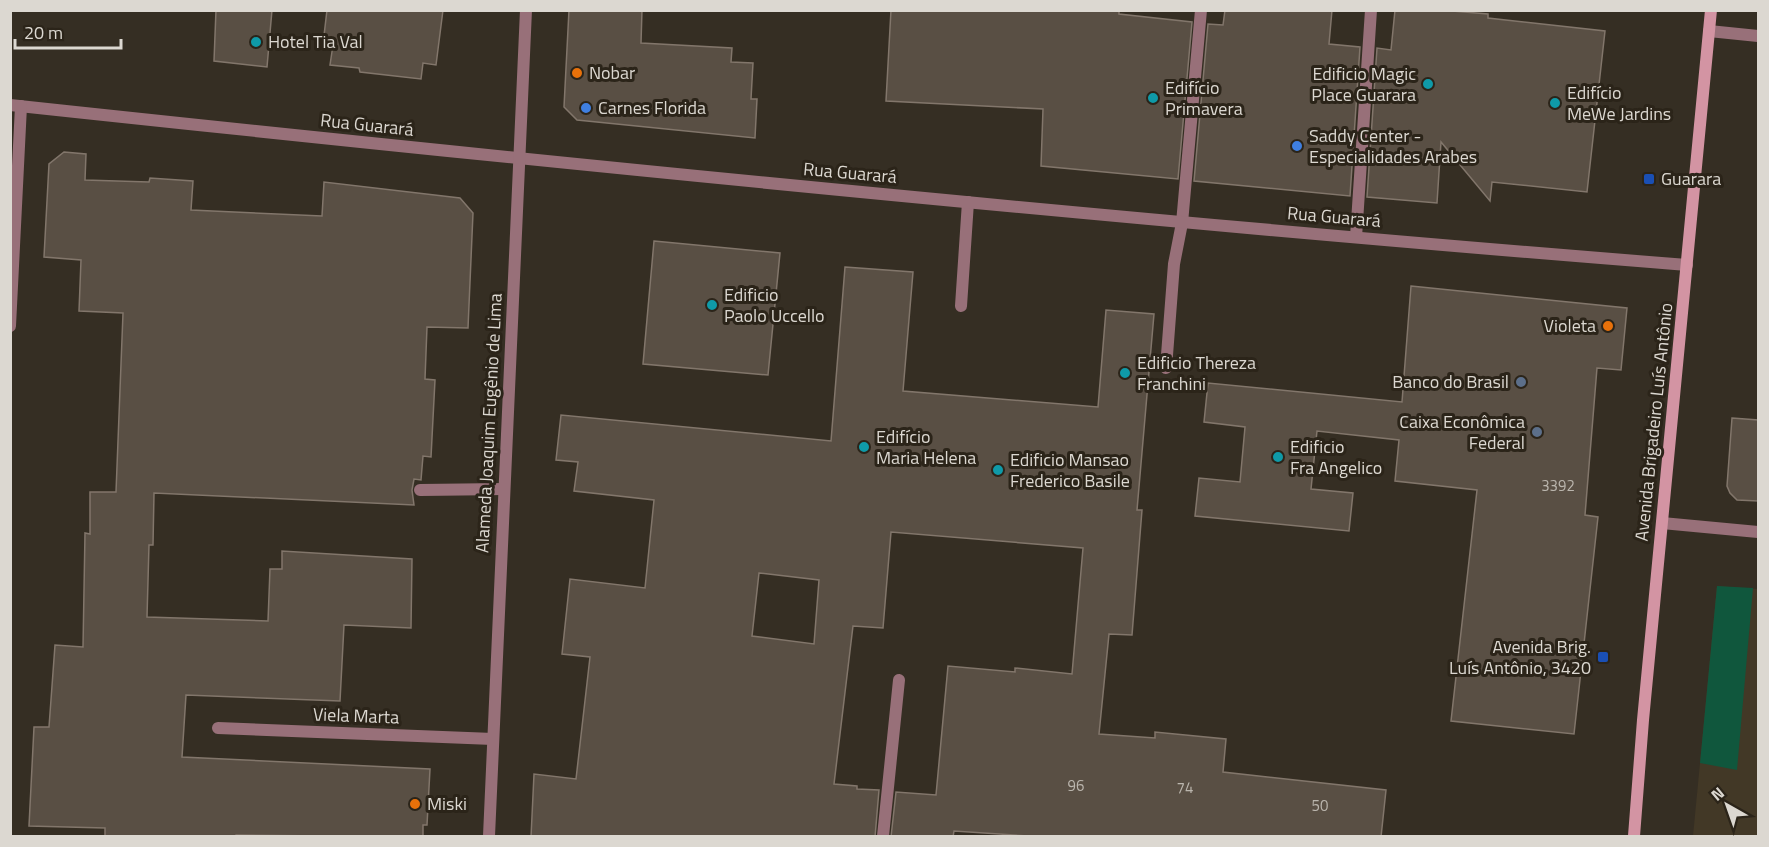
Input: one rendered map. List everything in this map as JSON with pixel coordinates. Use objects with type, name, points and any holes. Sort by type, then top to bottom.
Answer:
[{"type":"main road","name":"Avenida Brigadeiro Luís Antônio","points":[[1634,837],[1643,720],[1711,10]]},
{"type":"street","name":"Alameda Joaquim Eugênio de Lima","points":[[489,837],[526,10]]},
{"type":"street","points":[[1166,368],[1174,264],[1182,223],[1201,10]]},
{"type":"street","points":[[1356,237],[1371,10]]},
{"type":"street","points":[[1709,31],[1758,36]]},
{"type":"street","name":"Rua Guarará","points":[[16,106],[519,160],[1182,223],[1687,265]]},
{"type":"street","points":[[10,326],[16,106]]},
{"type":"street","points":[[961,306],[968,202]]},
{"type":"street","points":[[420,490],[504,489]]},
{"type":"street","points":[[1662,523],[1758,532]]},
{"type":"street","points":[[883,837],[899,680]]},
{"type":"street","name":"Viela Marta","points":[[218,728],[493,739]]},
{"type":"shaded area","points":[[1717,586],[1758,589],[1758,836],[1693,836]]},
{"type":"green space","points":[[1717,586],[1753,588],[1737,770],[1700,763]]},
{"type":"building","points":[[216,10],[272,10],[267,67],[214,61]]},
{"type":"building","points":[[327,10],[443,10],[436,65],[423,63],[421,79],[360,72],[359,68],[330,65],[333,45],[323,44]]},
{"type":"building","points":[[569,10],[642,10],[641,43],[732,48],[731,62],[753,63],[751,99],[757,99],[755,138],[577,120],[564,107]]},
{"type":"building","points":[[891,10],[1119,10],[1119,14],[1192,22],[1178,179],[1041,166],[1043,109],[886,101]]},
{"type":"building","points":[[1225,10],[1332,10],[1329,44],[1360,47],[1350,196],[1194,181],[1208,24],[1223,25]]},
{"type":"building","points":[[1395,10],[1440,10],[1488,14],[1488,18],[1605,31],[1587,192],[1492,182],[1490,201],[1441,142],[1437,203],[1367,197],[1377,48],[1391,50]]},
{"type":"building","points":[[64,152],[86,154],[85,180],[149,182],[150,178],[193,181],[191,210],[322,216],[324,182],[460,198],[473,213],[468,328],[427,327],[425,379],[435,380],[431,457],[423,456],[421,480],[414,479],[412,490],[414,505],[154,493],[153,545],[149,545],[147,617],[268,621],[270,569],[282,569],[282,551],[412,559],[411,628],[344,625],[340,701],[186,695],[182,757],[430,769],[427,825],[423,825],[423,837],[236,835],[235,837],[105,837],[105,828],[29,826],[34,727],[49,727],[55,645],[83,647],[85,533],[90,534],[90,492],[116,492],[123,313],[79,311],[81,260],[44,257],[49,164]]},
{"type":"building","name":"Edificio Paolo Uccello","points":[[654,241],[780,253],[768,375],[643,364]]},
{"type":"building","points":[[845,267],[913,272],[903,391],[1098,407],[1106,310],[1154,314],[1137,510],[1142,510],[1132,635],[1109,634],[1099,734],[1155,738],[1155,732],[1226,739],[1223,772],[1386,790],[1381,837],[1044,837],[954,831],[953,837],[891,837],[896,792],[936,795],[948,666],[1015,672],[1015,668],[1072,674],[1083,548],[891,532],[883,628],[853,626],[834,784],[857,786],[857,789],[879,790],[875,837],[531,837],[534,774],[576,779],[590,657],[562,654],[570,579],[645,588],[654,500],[574,491],[578,462],[556,460],[561,415],[831,441]],"holes":[[[759,573],[819,580],[814,644],[752,636]]]},
{"type":"building","points":[[1411,286],[1627,308],[1621,370],[1597,368],[1585,515],[1598,517],[1574,734],[1451,721],[1477,490],[1395,481],[1399,440],[1317,431],[1311,489],[1353,493],[1349,531],[1195,516],[1199,478],[1240,482],[1245,427],[1204,422],[1208,383],[1402,402]]},
{"type":"building","points":[[1732,418],[1758,420],[1758,501],[1737,500],[1727,486]]},
{"type":"place","name":"Hotel Tia Val","points":[[256,42]]},
{"type":"place","name":"Nobar","points":[[577,73]]},
{"type":"place","name":"Edificio Magic Place Guarara","points":[[1428,84]]},
{"type":"place","name":"Edifício Primavera","points":[[1153,98]]},
{"type":"place","name":"Edifício MeWe Jardins","points":[[1555,103]]},
{"type":"place","name":"Carnes Florida","points":[[586,108]]},
{"type":"place","name":"Saddy Center - Especialidades Arabes","points":[[1297,146]]},
{"type":"place","name":"Guarara","points":[[1649,179]]},
{"type":"place","name":"Edificio Paolo Uccello","points":[[712,305]]},
{"type":"place","name":"Violeta","points":[[1608,326]]},
{"type":"place","name":"Edificio Thereza Franchini","points":[[1125,373]]},
{"type":"place","name":"Banco do Brasil","points":[[1521,382]]},
{"type":"place","name":"Caixa Econômica Federal","points":[[1537,432]]},
{"type":"place","name":"Edifício Maria Helena","points":[[864,447]]},
{"type":"place","name":"Edificio Fra Angelico","points":[[1278,457]]},
{"type":"place","name":"Edificio Mansao Frederico Basile","points":[[998,470]]},
{"type":"place","name":"Avenida Brig. Luís Antônio, 3420","points":[[1603,657]]},
{"type":"place","name":"Miski","points":[[415,804]]}]
